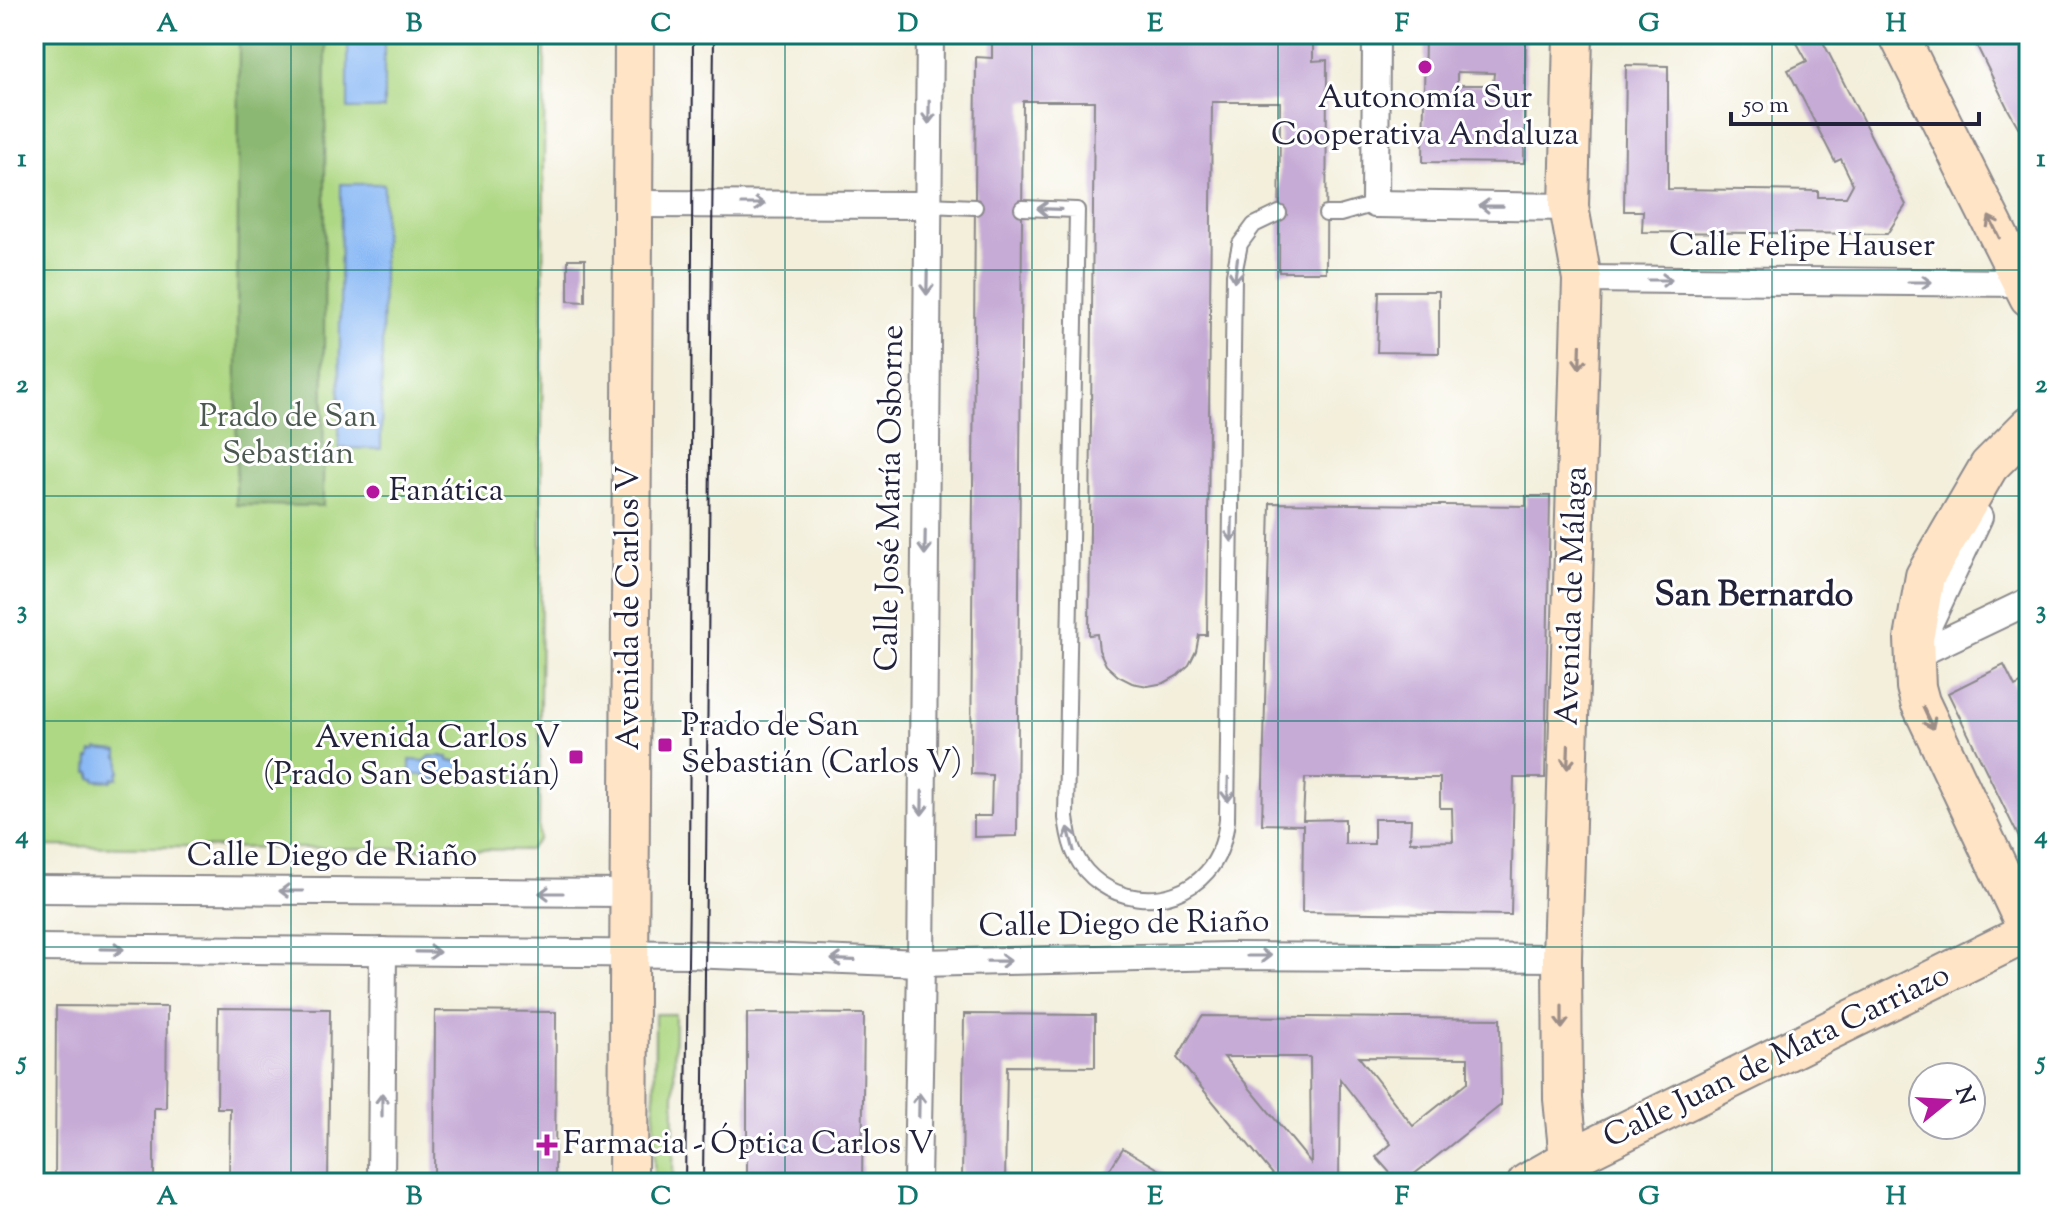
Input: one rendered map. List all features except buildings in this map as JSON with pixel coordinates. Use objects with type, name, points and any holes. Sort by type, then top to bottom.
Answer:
[{"type":"street","name":"Avenida de Carlos V","points":[[628,1183],[634,34]]},
{"type":"street","name":"Calle José María Osborne","points":[[917,1183],[930,34]]},
{"type":"street","points":[[1376,34],[1375,204],[1569,207]]},
{"type":"street","name":"Avenida de Málaga","points":[[1570,1171],[1563,1099],[1562,958],[1582,279],[1569,207],[1573,34]]},
{"type":"street","points":[[1898,34],[2025,290]]},
{"type":"street","points":[[632,204],[928,205]]},
{"type":"street","name":"Calle Felipe Hauser","points":[[1582,279],[2025,290]]},
{"type":"street","points":[[2027,429],[1989,466],[1925,576],[1914,656],[1920,702],[2029,933]]},
{"type":"street","points":[[1914,656],[2029,601]]},
{"type":"street","name":"Calle Diego de Riaño","points":[[34,889],[629,893]]},
{"type":"street","name":"Calle Juan de Mata Carriazo","points":[[1527,1183],[1570,1171],[2029,933]]},
{"type":"street","points":[[34,948],[629,954]]},
{"type":"street","points":[[381,1183],[383,951]]},
{"type":"street","name":"Calle Diego de Riaño","points":[[629,954],[921,963],[1229,956],[1562,958]]},
{"type":"lane","points":[[1326,214],[1340,214],[1375,204]]},
{"type":"lane","points":[[928,205],[975,207]]},
{"type":"lane","points":[[1022,208],[1077,210],[1066,818],[1069,837],[1075,855],[1100,884],[1117,893],[1145,899],[1174,894],[1191,886],[1206,873],[1225,840],[1231,634],[1234,274],[1240,244],[1254,225],[1279,213]]},
{"type":"green space","name":"Prado de San Sebastián","points":[[34,34],[545,34],[539,839],[529,850],[34,846]]},
{"type":"green space","points":[[239,34],[326,34],[323,506],[236,505]]},
{"type":"green space","points":[[655,1014],[675,1014],[673,1183],[654,1183]]},
{"type":"water","points":[[348,34],[384,34],[384,109],[348,109]]},
{"type":"water","points":[[341,184],[384,184],[381,449],[339,448]]},
{"type":"water","points":[[97,749],[118,751],[118,778],[112,781],[91,778],[91,772],[88,772],[89,757]]},
{"type":"water","points":[[430,756],[464,761],[465,775],[449,775],[444,781],[429,780],[425,775],[410,775],[410,760],[425,761]]},
{"type":"tram line","points":[[685,1183],[693,34]]},
{"type":"tram line","points":[[703,1183],[714,34]]},
{"type":"place","name":"Autonomía Sur Cooperativa Andaluza","points":[[1425,67]]},
{"type":"place","name":"Fanática","points":[[373,492]]},
{"type":"place","name":"Prado de San Sebastián (Carlos V)","points":[[665,745]]},
{"type":"place","name":"Avenida Carlos V (Prado San Sebastián)","points":[[576,757]]},
{"type":"place","name":"Farmacia - Óptica Carlos V","points":[[547,1145]]},
{"type":"district","name":"San Bernardo","points":[[1754,596]]}]
